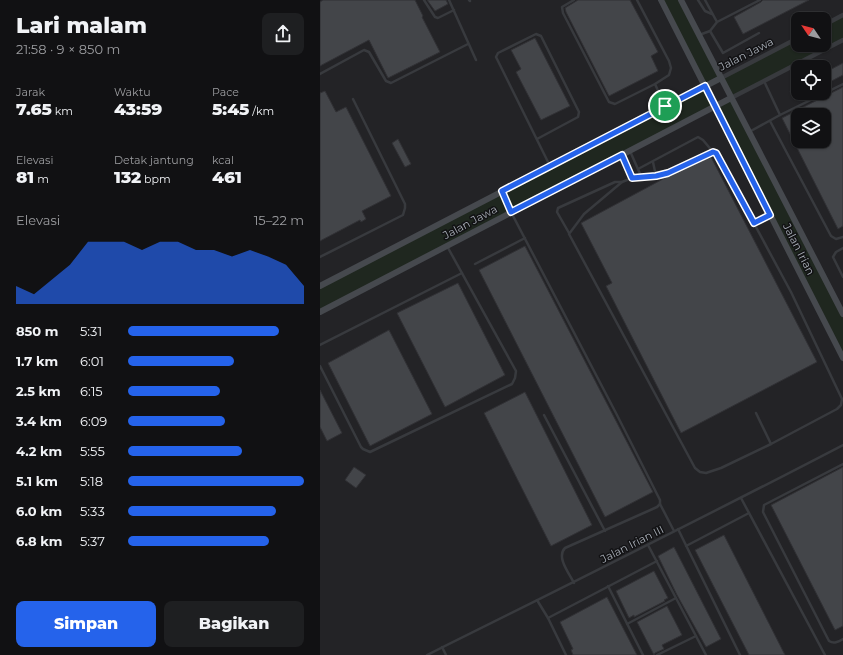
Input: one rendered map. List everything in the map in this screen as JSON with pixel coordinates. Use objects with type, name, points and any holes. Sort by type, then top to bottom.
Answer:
[{"type":"street","name":"Jalan Irian","points":[[661,0],[843,358]]},
{"type":"street","name":"Jalan Irian","points":[[681,0],[843,314]]},
{"type":"street","points":[[831,21],[843,15]]},
{"type":"street","name":"Jalan Jawa","points":[[320,312],[843,40]]},
{"type":"street","name":"Jalan Jawa","points":[[320,286],[791,42]]},
{"type":"street","points":[[502,191],[511,212]]},
{"type":"lane","points":[[424,0],[435,17],[438,18],[454,10]]},
{"type":"lane","points":[[449,0],[476,60]]},
{"type":"lane","points":[[574,0],[562,7],[563,13],[609,102],[615,104],[655,84],[669,75],[671,68],[669,61],[637,0]]},
{"type":"lane","points":[[698,0],[705,12],[712,14]]},
{"type":"lane","points":[[705,0],[717,22]]},
{"type":"lane","points":[[699,35],[710,31],[717,22],[760,0]]},
{"type":"lane","points":[[710,31],[723,53],[759,33]]},
{"type":"lane","points":[[537,139],[578,118],[579,112],[541,36],[536,34],[498,53],[496,57],[550,166]]},
{"type":"lane","points":[[320,74],[364,50],[369,52],[386,81],[390,83],[468,44]]},
{"type":"lane","points":[[763,81],[780,115]]},
{"type":"lane","points":[[655,84],[665,106]]},
{"type":"lane","points":[[749,132],[843,84]]},
{"type":"lane","points":[[320,257],[402,215],[405,208],[405,204],[353,99]]},
{"type":"lane","points":[[770,121],[831,236],[836,239],[843,236]]},
{"type":"lane","points":[[622,182],[615,182],[558,208],[557,212],[674,432],[697,470],[706,473],[714,471],[771,444],[837,409],[841,405],[842,399],[791,292],[716,153],[713,152],[703,140],[698,137],[638,169]]},
{"type":"lane","points":[[630,151],[641,176]]},
{"type":"lane","points":[[569,234],[584,214],[622,182],[641,176],[656,176],[668,173],[713,152]]},
{"type":"lane","points":[[622,155],[632,178]]},
{"type":"lane","points":[[653,162],[656,176]]},
{"type":"lane","points":[[511,212],[618,415],[674,531]]},
{"type":"lane","points":[[754,223],[770,215]]},
{"type":"lane","points":[[475,264],[525,238]]},
{"type":"lane","points":[[320,366],[361,446],[363,449],[370,452],[512,384],[516,371],[447,246]]},
{"type":"lane","points":[[843,248],[836,252],[833,256],[843,277]]},
{"type":"lane","points":[[320,345],[462,273]]},
{"type":"lane","points":[[756,413],[771,444]]},
{"type":"lane","points":[[544,415],[605,531]]},
{"type":"lane","name":"Jalan Irian III","points":[[427,655],[648,545],[843,445]]},
{"type":"lane","points":[[843,464],[764,506],[763,512],[828,641],[836,643],[843,639]]},
{"type":"lane","points":[[741,498],[825,655]]},
{"type":"lane","points":[[574,582],[562,558],[563,550],[657,507],[660,504]]},
{"type":"lane","points":[[686,546],[748,513]]},
{"type":"lane","points":[[678,529],[740,655]]},
{"type":"lane","points":[[648,545],[706,655]]},
{"type":"lane","points":[[548,618],[657,561]]},
{"type":"lane","points":[[608,586],[643,655]]},
{"type":"lane","points":[[627,624],[676,598]]},
{"type":"lane","points":[[537,600],[548,618],[566,655]]},
{"type":"lane","points":[[657,655],[696,636]]},
{"type":"lane","points":[[442,647],[446,655]]},
{"type":"shaded area","points":[[320,0],[843,0],[843,655],[320,655]]},
{"type":"shaded area","points":[[661,0],[681,0],[721,78],[791,42],[791,52],[822,52],[806,60],[791,60],[791,68],[732,98],[843,314],[843,356],[715,107],[731,98],[721,79],[705,87]]},
{"type":"shaded area","points":[[843,15],[843,41],[831,47],[831,21]]},
{"type":"shaded area","points":[[705,87],[715,107],[320,311],[320,286]]},
{"type":"building","points":[[323,0],[415,0],[440,52],[388,78],[369,40],[320,66],[320,2]]},
{"type":"building","points":[[427,0],[446,0],[448,4],[435,11]]},
{"type":"building","points":[[578,0],[630,0],[658,52],[651,56],[658,71],[609,96],[566,12],[565,8]]},
{"type":"building","points":[[763,0],[809,0],[743,34],[734,17]]},
{"type":"building","points":[[535,38],[570,106],[541,120],[516,72],[521,69],[511,50]]},
{"type":"building","points":[[843,63],[843,75],[831,81],[831,69]]},
{"type":"building","points":[[843,87],[843,226],[838,229],[797,148],[831,148],[831,108],[802,108],[817,100],[831,100],[831,93]]},
{"type":"building","points":[[325,91],[336,112],[346,107],[391,196],[362,211],[366,219],[361,222],[360,220],[320,241],[320,93]]},
{"type":"building","points":[[791,113],[791,136],[782,118]]},
{"type":"building","points":[[398,139],[411,164],[405,167],[392,143]]},
{"type":"building","points":[[711,157],[817,362],[681,433],[606,286],[612,283],[581,223],[676,172]]},
{"type":"building","points":[[525,246],[653,492],[605,517],[479,270]]},
{"type":"building","points":[[458,283],[505,375],[445,407],[397,313]]},
{"type":"building","points":[[389,330],[432,414],[370,446],[328,363]]},
{"type":"building","points":[[320,390],[342,433],[327,441],[320,427]]},
{"type":"building","points":[[525,392],[592,525],[551,546],[484,413]]},
{"type":"building","points":[[354,467],[366,475],[356,488],[345,480]]},
{"type":"building","points":[[843,467],[843,626],[835,630],[771,505]]},
{"type":"building","points":[[724,535],[785,655],[749,655],[695,550]]},
{"type":"building","points":[[674,547],[721,639],[706,647],[677,595],[658,556]]},
{"type":"building","points":[[654,571],[668,598],[634,617],[634,615],[629,618],[616,591]]},
{"type":"building","points":[[607,597],[637,655],[573,655],[571,650],[573,649],[560,622]]},
{"type":"building","points":[[667,606],[682,635],[662,645],[664,649],[655,653],[654,655],[637,622]]},
{"type":"route","points":[[705,86],[770,215],[754,223],[716,153],[713,152],[668,173],[656,176],[641,176],[632,178],[622,155],[511,212],[502,191],[665,106],[705,86]]}]
